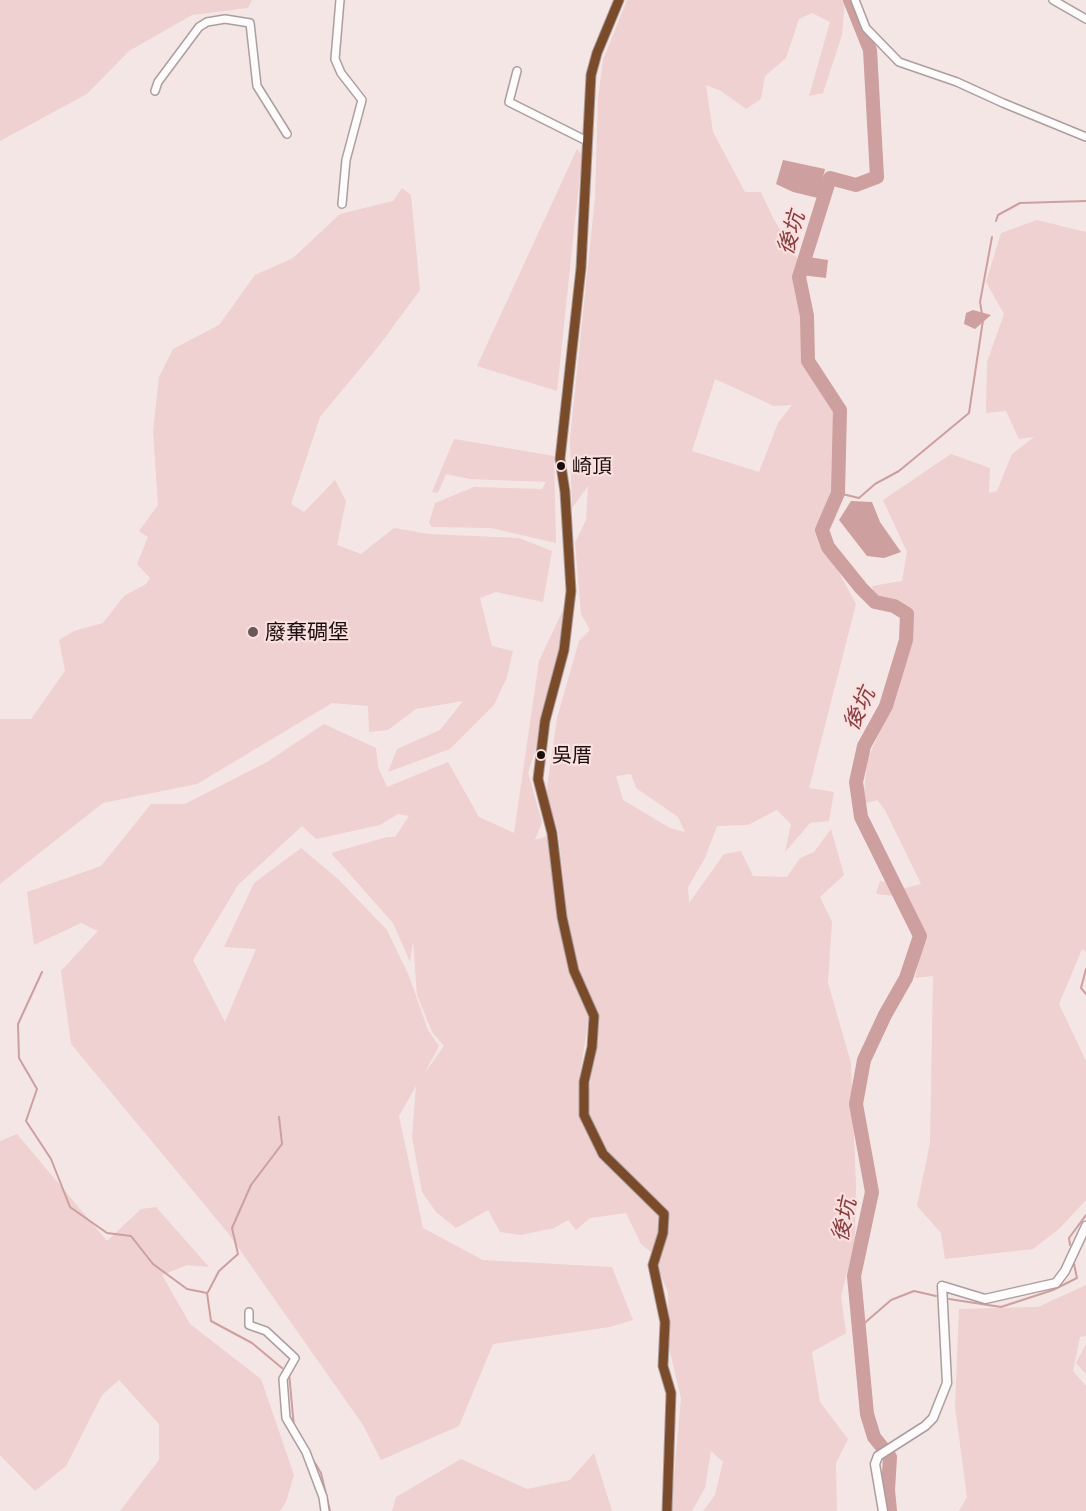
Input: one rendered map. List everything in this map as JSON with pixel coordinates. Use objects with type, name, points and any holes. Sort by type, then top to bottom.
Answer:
[{"type":"street","points":[[340,0],[335,59],[341,73],[362,100],[346,160],[342,204]]},
{"type":"street","points":[[619,0],[591,75],[581,268],[560,459],[565,492],[571,591],[564,650],[545,721],[538,779],[552,833],[562,917],[574,971],[594,1016],[592,1047],[584,1082],[584,1115],[603,1154],[664,1215],[663,1233],[653,1265],[663,1308],[663,1366],[671,1393],[667,1511]]},
{"type":"street","points":[[855,0],[866,28],[899,62],[957,82],[1086,137]]},
{"type":"street","points":[[1053,0],[1086,19]]},
{"type":"street","points":[[154,92],[158,82],[199,27],[207,22],[225,19],[250,23],[257,86],[287,134]]},
{"type":"street","points":[[517,71],[509,102],[587,141]]},
{"type":"street","points":[[883,1511],[875,1464],[881,1453],[925,1426],[933,1418],[947,1383],[942,1286],[985,1299],[1056,1283],[1065,1271],[1086,1226]]},
{"type":"street","points":[[249,1312],[249,1325],[266,1331],[295,1358],[283,1379],[286,1418],[306,1452],[323,1497],[325,1511]]},
{"type":"shaded area","points":[[0,0],[252,0],[248,8],[192,15],[129,51],[87,94],[0,141]]},
{"type":"shaded area","points":[[627,0],[845,0],[842,35],[823,93],[809,96],[830,22],[812,13],[799,19],[786,58],[765,76],[761,99],[746,109],[721,91],[706,85],[713,132],[745,192],[761,192],[773,218],[799,261],[817,382],[836,401],[838,472],[829,523],[821,539],[856,604],[809,788],[834,792],[829,821],[810,823],[785,852],[791,824],[777,810],[748,825],[717,826],[705,858],[688,887],[689,903],[724,854],[741,851],[753,876],[787,877],[800,858],[814,852],[831,829],[844,875],[820,897],[832,922],[828,983],[851,1063],[856,1185],[855,1241],[841,1296],[846,1333],[812,1352],[820,1402],[848,1439],[836,1463],[837,1511],[703,1511],[715,1495],[723,1462],[711,1451],[705,1488],[692,1511],[671,1511],[681,1398],[669,1348],[668,1292],[655,1262],[668,1224],[667,1213],[609,1154],[597,1136],[586,1110],[596,1044],[596,1012],[578,970],[569,933],[558,830],[546,795],[557,718],[579,641],[590,630],[581,614],[575,543],[586,520],[588,486],[572,508],[570,439],[595,197],[598,99],[603,60]],"holes":[[[715,379],[774,406],[792,405],[778,423],[759,472],[692,451]],[[631,774],[636,788],[678,817],[685,832],[670,828],[623,800],[616,776]]]},
{"type":"shaded area","points":[[577,149],[582,155],[557,391],[477,366]]},
{"type":"shaded area","points":[[783,160],[825,169],[818,198],[793,192],[776,184]]},
{"type":"shaded area","points":[[402,188],[411,195],[420,290],[378,347],[320,417],[291,504],[304,512],[335,480],[346,501],[337,545],[361,554],[394,528],[429,534],[519,538],[552,551],[543,602],[496,592],[480,598],[492,646],[513,651],[507,677],[494,705],[450,749],[388,772],[397,749],[440,730],[463,701],[416,709],[388,730],[369,732],[368,706],[332,703],[197,784],[103,803],[0,884],[0,719],[31,719],[65,671],[59,640],[74,631],[103,623],[124,596],[146,584],[150,578],[137,564],[148,537],[139,531],[158,505],[153,431],[159,377],[173,349],[219,325],[255,275],[293,258],[340,214],[393,201]]},
{"type":"shaded area","points":[[1037,220],[1086,232],[1086,952],[1082,949],[1059,1004],[1086,1061],[1086,1200],[1060,1228],[1033,1249],[945,1259],[941,1233],[917,1206],[930,1143],[933,976],[915,978],[925,932],[911,907],[895,896],[876,894],[880,881],[905,888],[921,884],[885,810],[877,800],[863,804],[867,760],[897,694],[911,627],[898,601],[875,599],[872,586],[902,581],[907,552],[883,500],[951,454],[990,468],[989,493],[997,491],[1012,454],[1034,437],[1019,439],[1006,411],[986,413],[987,362],[1004,314],[986,282],[1001,233]]},
{"type":"shaded area","points":[[808,257],[828,260],[826,278],[801,275]]},
{"type":"shaded area","points":[[973,310],[991,315],[975,329],[964,324],[966,313]]},
{"type":"shaded area","points":[[454,439],[554,456],[556,543],[491,528],[432,527],[429,523],[435,503],[474,487],[542,489],[546,482],[470,479],[446,474],[438,493],[432,492]]},
{"type":"shaded area","points":[[851,501],[872,502],[880,522],[901,552],[884,558],[867,556],[839,520]]},
{"type":"shaded area","points":[[564,608],[566,633],[543,726],[528,773],[542,822],[535,840],[551,835],[560,913],[589,1015],[578,1088],[587,1133],[600,1151],[659,1213],[659,1233],[651,1252],[641,1244],[626,1213],[590,1218],[576,1230],[568,1220],[554,1228],[521,1235],[500,1232],[488,1210],[456,1228],[436,1212],[422,1192],[412,1137],[416,1086],[399,1116],[423,1228],[483,1260],[612,1267],[633,1320],[610,1327],[493,1344],[459,1426],[381,1460],[363,1425],[228,1233],[71,1044],[61,971],[98,931],[81,923],[34,945],[27,892],[101,866],[151,804],[185,804],[267,762],[324,724],[376,748],[378,767],[387,787],[448,762],[479,817],[514,833],[539,661]],"holes":[[[398,814],[409,816],[395,837],[387,837],[331,853],[393,923],[410,962],[413,941],[417,995],[432,1032],[444,1046],[424,1074],[439,1046],[428,1030],[409,976],[387,930],[338,879],[301,848],[254,883],[224,947],[256,949],[225,1022],[193,960],[238,885],[302,826],[316,839],[380,825]]]},
{"type":"shaded area","points":[[17,1134],[107,1241],[141,1209],[156,1207],[209,1267],[187,1265],[162,1275],[190,1324],[261,1379],[294,1475],[286,1502],[280,1511],[120,1511],[159,1460],[159,1424],[119,1380],[102,1395],[66,1466],[35,1491],[0,1455],[0,1141]]},
{"type":"shaded area","points":[[1086,1285],[1086,1336],[1080,1337],[1073,1371],[1086,1386],[1086,1511],[959,1511],[967,1497],[955,1407],[959,1309],[1038,1307]]},
{"type":"shaded area","points":[[1086,1344],[1086,1374],[1076,1363]]},
{"type":"shaded area","points":[[594,1453],[612,1511],[392,1511],[396,1497],[461,1459],[527,1489],[570,1480]]},
{"type":"waterway","name":"後坑","points":[[850,0],[870,50],[877,177],[856,185],[830,178],[799,277],[807,316],[808,361],[840,410],[838,493],[822,530],[828,547],[875,602],[894,606],[907,614],[906,640],[886,706],[864,746],[856,782],[861,817],[920,936],[906,978],[885,1015],[864,1060],[856,1104],[872,1192],[854,1276],[867,1414],[874,1437],[890,1457],[888,1490],[890,1511]]},
{"type":"waterway","points":[[996,221],[998,215],[1020,203],[1086,201]]},
{"type":"waterway","points":[[982,314],[980,302],[992,237]]},
{"type":"waterway","points":[[838,493],[859,498],[875,484],[899,471],[969,413],[983,320]]},
{"type":"waterway","points":[[1086,969],[1081,988],[1086,994]]},
{"type":"waterway","points":[[42,972],[18,1024],[19,1058],[37,1089],[26,1121],[51,1159],[70,1207],[107,1233],[131,1236],[153,1264],[187,1289],[207,1293],[211,1321],[252,1343],[282,1368]]},
{"type":"waterway","points":[[208,1292],[219,1271],[238,1254],[232,1228],[251,1185],[282,1144],[279,1117]]},
{"type":"waterway","points":[[1070,1245],[1069,1238],[1086,1215]]},
{"type":"waterway","points":[[949,1299],[1001,1307],[1053,1290],[1077,1278],[1074,1264]]},
{"type":"waterway","points":[[860,1327],[891,1300],[914,1291],[936,1296]]},
{"type":"waterway","points":[[289,1373],[294,1427]]},
{"type":"waterway","points":[[310,1455],[321,1473],[330,1511]]},
{"type":"transit line","points":[[619,0],[597,53],[591,75],[581,268],[560,459],[565,492],[571,591],[564,650],[545,721],[538,779],[552,833],[562,917],[574,971],[594,1016],[592,1047],[584,1082],[584,1115],[603,1154],[664,1214],[663,1233],[653,1265],[665,1322],[663,1366],[671,1393],[667,1511]]},
{"type":"place","name":"崎頂","points":[[561,466]]},
{"type":"place","name":"廢棄碉堡","points":[[253,632]]},
{"type":"place","name":"吳厝","points":[[541,755]]}]
